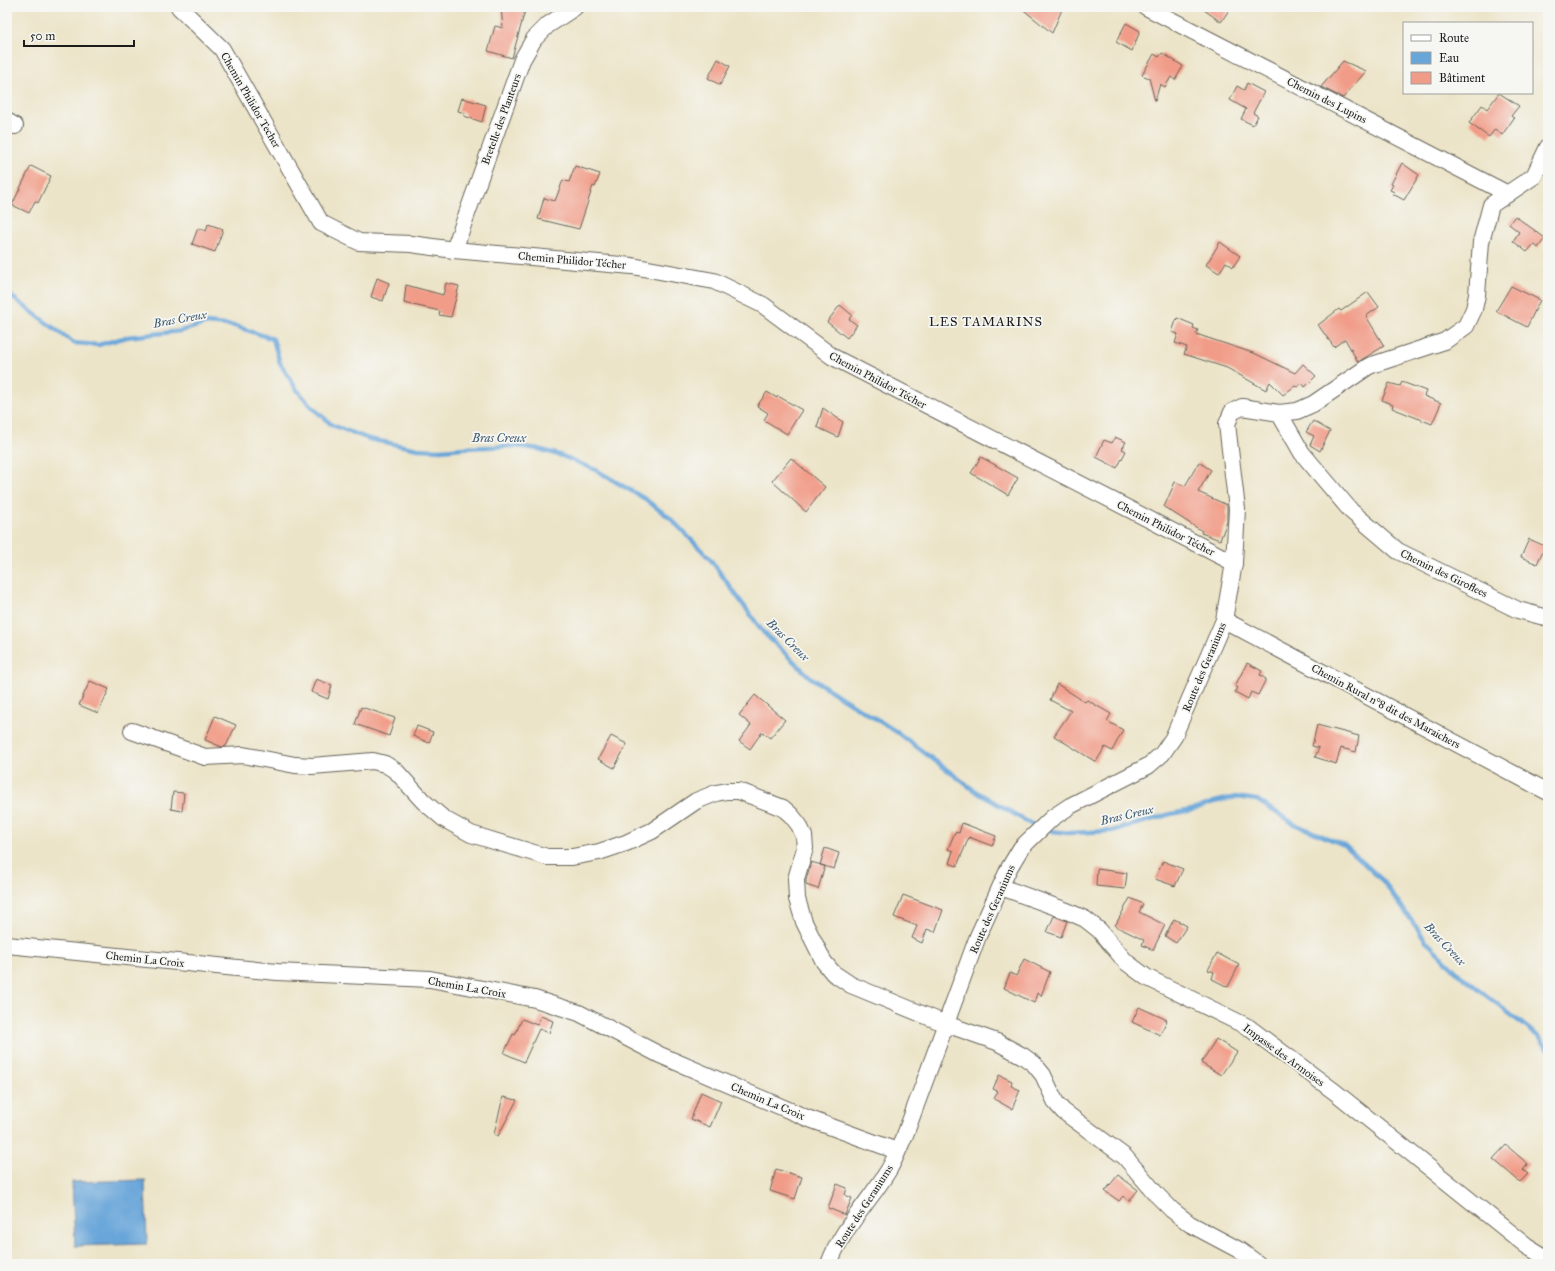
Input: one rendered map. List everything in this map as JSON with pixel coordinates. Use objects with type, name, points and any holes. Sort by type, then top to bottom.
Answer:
[{"type":"street","name":"Chemin Philidor Techer","points":[[179,7],[222,49],[298,181]]},
{"type":"street","name":"Bretelle des Planteurs","points":[[454,250],[522,60],[534,39],[543,29],[575,7]]},
{"type":"street","name":"Chemin des Lupins","points":[[1146,7],[1508,194]]},
{"type":"street","name":"Route des Geraniums","points":[[829,1264],[839,1243],[888,1170],[905,1135],[978,936],[1009,868],[1021,848],[1052,818],[1082,799],[1143,769],[1162,754],[1173,738],[1224,620],[1234,563],[1237,509],[1227,424],[1228,418],[1236,409],[1242,407],[1279,413],[1297,411],[1313,404],[1369,366],[1445,341],[1466,326],[1474,309],[1477,294],[1481,242],[1491,205],[1534,176],[1548,147]]},
{"type":"street","name":"Chemin Philidor Técher","points":[[298,181],[321,223],[359,242],[411,244],[454,250],[632,266],[714,281],[763,305],[833,357],[1234,563]]},
{"type":"street","name":"Chemin des Giroflees","points":[[1279,413],[1302,453],[1351,511],[1398,551],[1518,610],[1548,618]]},
{"type":"street","name":"Chemin Rural n°8 dit des Maraichers","points":[[1224,620],[1548,792]]},
{"type":"street","points":[[132,731],[205,757],[243,755],[295,765],[373,761],[385,764],[396,771],[423,801],[444,819],[471,834],[547,857],[572,858],[599,852],[626,843],[652,831],[696,801],[707,796],[727,791],[739,791],[783,808],[799,825],[804,836],[805,848],[796,879],[797,899],[804,922],[824,962],[833,973],[851,985],[946,1024],[997,1042],[1023,1056],[1034,1064],[1043,1075],[1056,1103],[1063,1111],[1125,1157],[1157,1195],[1172,1210],[1190,1224],[1239,1250],[1258,1264]]},
{"type":"street","name":"Impasse des Armoises","points":[[1001,887],[1085,919],[1099,930],[1126,962],[1146,977],[1248,1028],[1336,1092],[1527,1246],[1548,1259]]},
{"type":"street","name":"Chemin La Croix","points":[[7,946],[277,972],[430,979],[535,999],[579,1013],[660,1055],[807,1118],[897,1151]]},
{"type":"water","points":[[145,1180],[147,1244],[75,1246],[72,1182]]},
{"type":"building","points":[[501,7],[526,7],[512,58],[488,51],[495,26],[503,28]]},
{"type":"building","points":[[1020,7],[1063,7],[1052,33]]},
{"type":"building","points":[[1200,7],[1231,7],[1221,22]]},
{"type":"building","points":[[1126,23],[1140,31],[1132,51],[1116,42]]},
{"type":"building","points":[[1162,53],[1183,66],[1175,80],[1171,77],[1165,87],[1160,84],[1155,101],[1149,78],[1142,75],[1154,54],[1159,57]]},
{"type":"building","points":[[718,59],[730,66],[720,85],[708,78]]},
{"type":"building","points":[[1343,61],[1366,71],[1343,98],[1321,87]]},
{"type":"building","points":[[1247,83],[1264,92],[1253,113],[1258,116],[1253,125],[1241,119],[1246,109],[1230,100],[1237,86],[1244,90]]},
{"type":"building","points":[[1498,94],[1519,106],[1511,116],[1514,118],[1502,135],[1495,129],[1489,137],[1469,123],[1482,105],[1487,109]]},
{"type":"building","points":[[462,98],[486,105],[482,122],[464,116],[465,113],[458,111]]},
{"type":"building","points":[[1402,163],[1419,175],[1404,200],[1393,194],[1394,192],[1390,190],[1393,185],[1391,184]]},
{"type":"building","points":[[31,166],[51,176],[38,203],[35,201],[29,213],[12,205]]},
{"type":"building","points":[[575,166],[600,174],[595,187],[593,186],[579,229],[538,219],[544,198],[555,201],[563,180],[569,182]]},
{"type":"building","points":[[1515,216],[1545,238],[1538,248],[1534,244],[1527,252],[1513,241],[1519,232],[1509,224]]},
{"type":"building","points":[[208,224],[223,229],[215,252],[192,244],[198,228],[206,231]]},
{"type":"building","points":[[1220,242],[1240,256],[1233,267],[1226,262],[1219,273],[1206,265]]},
{"type":"building","points":[[377,278],[389,283],[383,301],[371,297]]},
{"type":"building","points":[[446,283],[459,286],[451,317],[439,315],[440,311],[404,303],[406,285],[443,295]]},
{"type":"building","points":[[1511,286],[1540,300],[1527,327],[1496,311]]},
{"type":"building","points":[[1368,292],[1379,307],[1366,316],[1384,346],[1358,362],[1345,339],[1334,347],[1318,325],[1339,309],[1341,311]]},
{"type":"building","points":[[840,305],[852,315],[849,319],[857,325],[847,338],[827,322]]},
{"type":"building","points":[[1177,318],[1194,325],[1193,328],[1198,330],[1196,334],[1256,354],[1295,373],[1303,364],[1316,376],[1305,387],[1302,383],[1297,387],[1295,386],[1283,395],[1270,382],[1266,390],[1227,368],[1184,354],[1187,347],[1175,343],[1178,334],[1172,332]]},
{"type":"building","points":[[1402,382],[1426,391],[1424,396],[1441,403],[1432,424],[1392,408],[1393,405],[1382,400],[1389,383],[1400,386]]},
{"type":"building","points":[[767,392],[777,398],[778,396],[802,410],[787,434],[764,420],[768,413],[757,406]]},
{"type":"building","points":[[823,408],[843,422],[838,437],[817,427]]},
{"type":"building","points":[[1313,421],[1330,431],[1320,451],[1310,445],[1314,436],[1306,432]]},
{"type":"building","points":[[1115,437],[1126,442],[1122,449],[1126,451],[1117,468],[1096,457],[1104,440],[1112,443]]},
{"type":"building","points":[[981,457],[1018,478],[1008,495],[971,473]]},
{"type":"building","points":[[791,458],[825,487],[806,512],[772,481]]},
{"type":"building","points":[[1199,462],[1211,470],[1198,492],[1227,505],[1227,522],[1220,540],[1201,533],[1202,531],[1164,507],[1175,482],[1185,486]]},
{"type":"building","points":[[1529,539],[1545,546],[1537,564],[1521,557]]},
{"type":"building","points":[[1247,663],[1262,671],[1260,675],[1266,679],[1258,695],[1251,692],[1248,699],[1235,692],[1238,688],[1235,686]]},
{"type":"building","points":[[316,679],[332,685],[328,699],[311,692]]},
{"type":"building","points":[[90,681],[109,689],[98,713],[79,705]]},
{"type":"building","points":[[1057,684],[1085,702],[1087,700],[1111,714],[1107,721],[1123,730],[1112,751],[1105,747],[1096,762],[1054,736],[1071,711],[1050,700]]},
{"type":"building","points":[[755,695],[785,720],[770,738],[762,732],[750,749],[739,741],[751,725],[739,715]]},
{"type":"building","points":[[361,707],[395,718],[389,736],[355,724]]},
{"type":"building","points":[[215,716],[236,725],[226,746],[222,747],[205,740]]},
{"type":"building","points":[[1317,725],[1359,736],[1356,752],[1341,748],[1336,764],[1315,757],[1319,748],[1312,746]]},
{"type":"building","points":[[417,726],[433,732],[429,743],[413,736]]},
{"type":"building","points":[[611,736],[627,744],[614,768],[598,759]]},
{"type":"building","points":[[173,792],[184,793],[182,811],[171,809]]},
{"type":"building","points":[[962,823],[996,836],[992,846],[969,837],[957,866],[949,863],[953,851],[948,849],[955,832],[959,833]]},
{"type":"building","points":[[825,848],[839,853],[834,869],[820,865]]},
{"type":"building","points":[[1163,861],[1183,869],[1175,886],[1155,879]]},
{"type":"building","points":[[811,862],[825,866],[818,889],[806,885]]},
{"type":"building","points":[[1097,869],[1127,873],[1125,889],[1096,886]]},
{"type":"building","points":[[903,895],[943,910],[935,932],[927,929],[922,943],[912,938],[917,926],[894,917]]},
{"type":"building","points":[[1130,898],[1143,904],[1139,912],[1165,925],[1153,950],[1142,945],[1144,940],[1115,926]]},
{"type":"building","points":[[1054,916],[1067,921],[1061,937],[1047,932]]},
{"type":"building","points":[[1174,919],[1187,926],[1176,943],[1165,936]]},
{"type":"building","points":[[1217,953],[1239,965],[1228,987],[1212,979],[1214,972],[1208,970]]},
{"type":"building","points":[[1024,959],[1050,972],[1041,996],[1037,993],[1034,1003],[1004,988],[1010,973],[1016,976]]},
{"type":"building","points":[[1139,1007],[1167,1020],[1160,1035],[1132,1022]]},
{"type":"building","points":[[541,1016],[553,1021],[549,1033],[539,1029],[524,1062],[504,1053],[513,1034],[515,1035],[522,1019],[537,1025]]},
{"type":"building","points":[[1216,1039],[1237,1052],[1221,1075],[1201,1063]]},
{"type":"building","points":[[999,1075],[1012,1081],[1011,1086],[1020,1090],[1012,1109],[994,1099],[998,1091],[993,1089]]},
{"type":"building","points":[[701,1092],[721,1101],[710,1127],[691,1119]]},
{"type":"building","points":[[503,1097],[517,1100],[498,1136],[494,1134]]},
{"type":"building","points":[[1506,1145],[1528,1164],[1523,1170],[1528,1174],[1520,1182],[1493,1159]]},
{"type":"building","points":[[776,1169],[802,1177],[795,1199],[770,1191]]},
{"type":"building","points":[[1118,1175],[1138,1190],[1129,1201],[1123,1196],[1119,1201],[1105,1191]]},
{"type":"building","points":[[837,1184],[847,1188],[845,1195],[852,1198],[845,1215],[828,1208]]},
{"type":"waterway","name":"Bras Creux","points":[[7,288],[12,297],[74,343],[98,345],[127,337],[181,331],[207,323],[235,326],[273,339],[280,363],[297,390],[314,409],[332,425],[369,439],[418,449],[441,450],[515,446],[539,449],[562,456],[596,470],[645,499],[670,518],[710,559],[763,632],[810,677],[897,732],[975,791],[1038,828]]},
{"type":"waterway","name":"Bras Creux","points":[[1045,830],[1068,833],[1112,831],[1236,797],[1257,800],[1294,824],[1344,845],[1382,880],[1427,942],[1459,974],[1539,1037],[1548,1049]]},
{"type":"district","name":"LES TAMARINS","points":[[986,321]]}]
